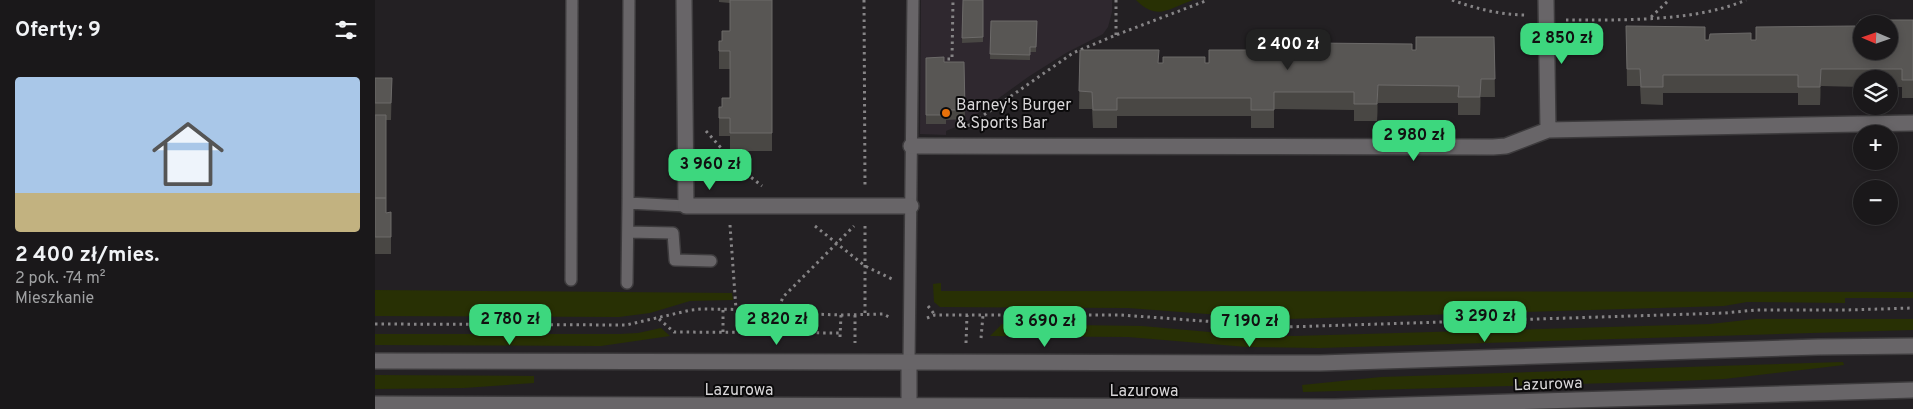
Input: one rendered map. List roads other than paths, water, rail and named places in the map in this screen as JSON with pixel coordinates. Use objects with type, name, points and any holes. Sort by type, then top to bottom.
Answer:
[{"type":"main road","points":[[683,0],[686,206],[865,211],[911,206]]},
{"type":"main road","points":[[1546,12],[1548,130]]},
{"type":"main road","points":[[911,146],[1493,147],[1507,146],[1548,130],[1913,123]]},
{"type":"main road","name":"Lazurowa","points":[[375,360],[1321,363],[1808,347],[1913,346]]},
{"type":"main road","points":[[909,362],[909,408]]},
{"type":"main road","name":"Lazurowa","points":[[375,404],[909,408],[1404,407],[1714,394],[1913,390]]},
{"type":"lane","points":[[571,280],[572,0]]},
{"type":"lane","points":[[627,283],[629,0]]},
{"type":"lane","points":[[909,362],[913,0]]},
{"type":"lane","points":[[628,203],[686,206]]},
{"type":"lane","points":[[628,232],[673,233],[675,260],[711,261]]},
{"type":"place","name":"Barney's Burger & Sports Bar","points":[[946,113]]}]
